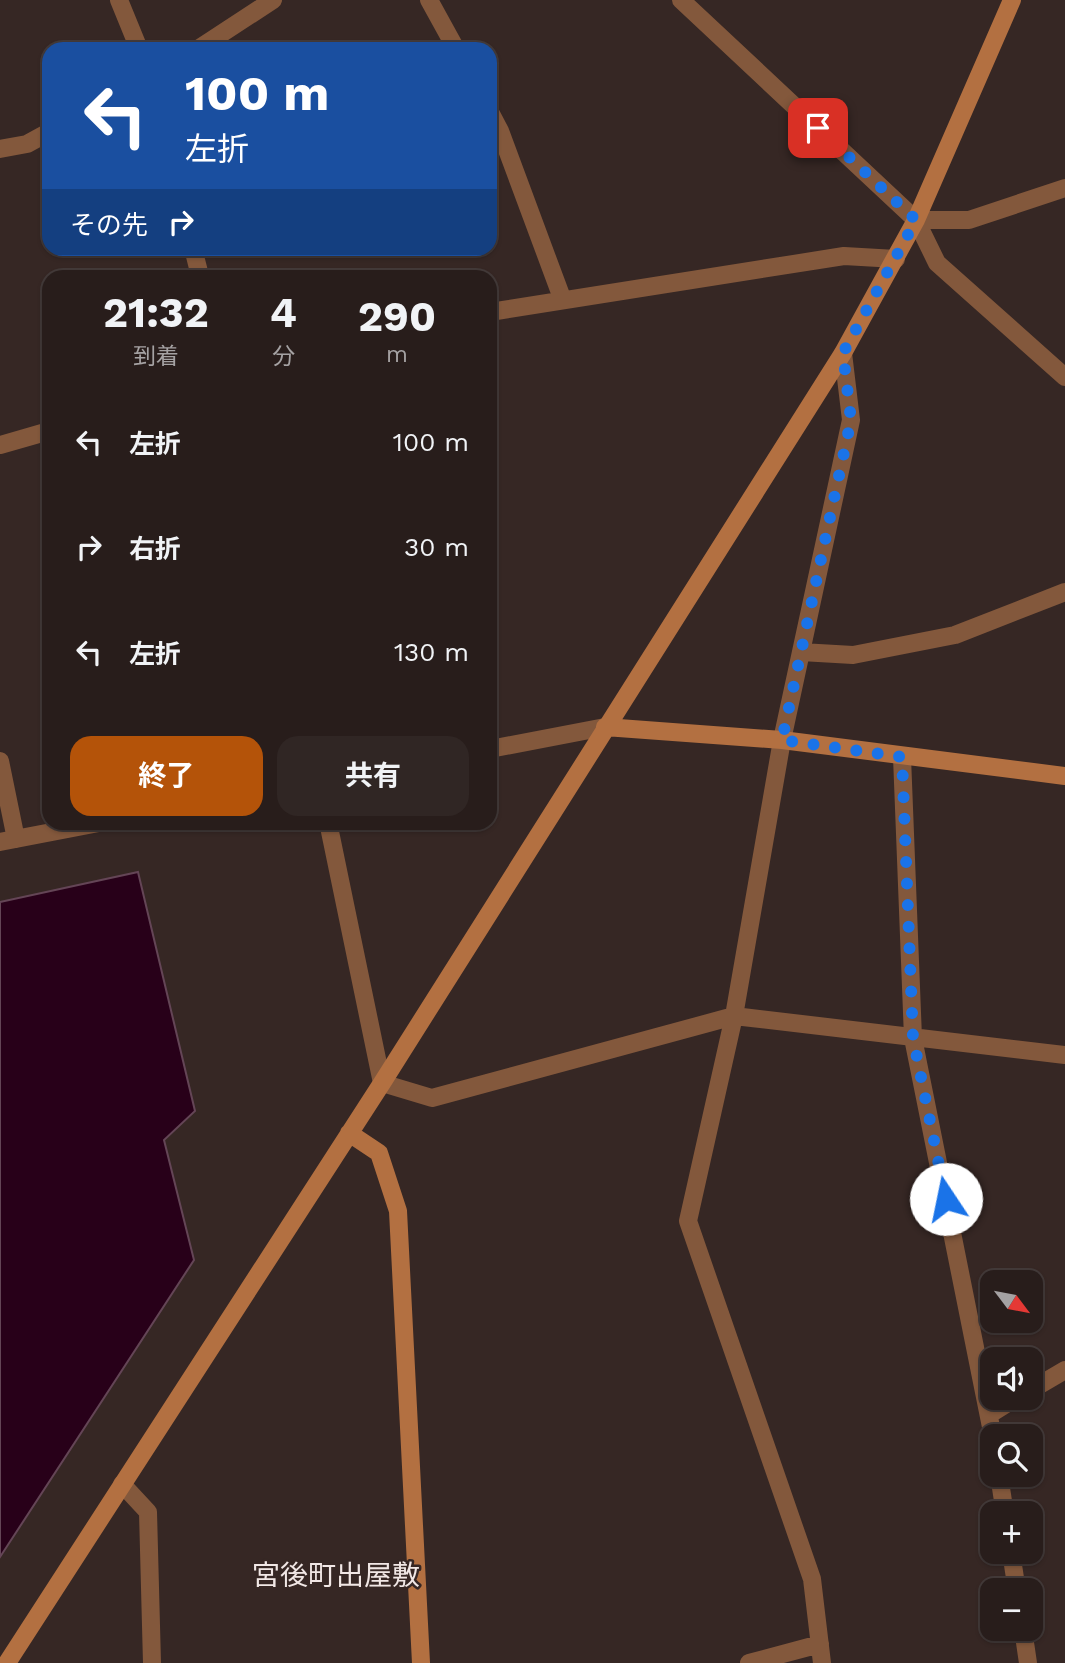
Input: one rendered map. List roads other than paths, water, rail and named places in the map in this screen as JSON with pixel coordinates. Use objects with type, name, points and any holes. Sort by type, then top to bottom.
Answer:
[{"type":"street","points":[[119,0],[136,42]]},
{"type":"street","points":[[209,42],[273,0]]},
{"type":"street","points":[[429,0],[452,42]]},
{"type":"street","points":[[681,0],[916,220],[937,263],[1065,377]]},
{"type":"street","points":[[7,1663],[382,1083],[843,353],[916,220],[1012,0]]},
{"type":"street","points":[[497,125],[562,298]]},
{"type":"street","points":[[0,149],[27,144],[42,136]]},
{"type":"street","points":[[916,220],[969,220],[1065,188]]},
{"type":"street","points":[[497,311],[562,298],[844,256],[896,259]]},
{"type":"street","points":[[822,1663],[812,1579],[688,1221],[734,1016],[782,740],[851,420],[843,353]]},
{"type":"street","points":[[0,445],[42,432]]},
{"type":"street","points":[[801,652],[853,655],[955,635],[1065,592]]},
{"type":"street","points":[[497,748],[605,727],[782,740],[1065,776]]},
{"type":"street","points":[[902,757],[913,1038],[991,1424]]},
{"type":"street","points":[[0,761],[8,841],[64,830]]},
{"type":"street","points":[[330,830],[382,1083]]},
{"type":"street","points":[[382,1083],[432,1098],[734,1016],[1065,1055]]},
{"type":"street","points":[[349,1133],[379,1153],[398,1211],[421,1663]]},
{"type":"street","points":[[1043,1383],[1065,1370]]},
{"type":"street","points":[[990,1413],[995,1410]]},
{"type":"street","points":[[122,1484],[148,1512],[152,1663]]},
{"type":"street","points":[[1025,1641],[1028,1663]]},
{"type":"street","points":[[749,1663],[820,1644]]},
{"type":"district","name":"宮後町出屋敷","points":[[336,1575]]}]
